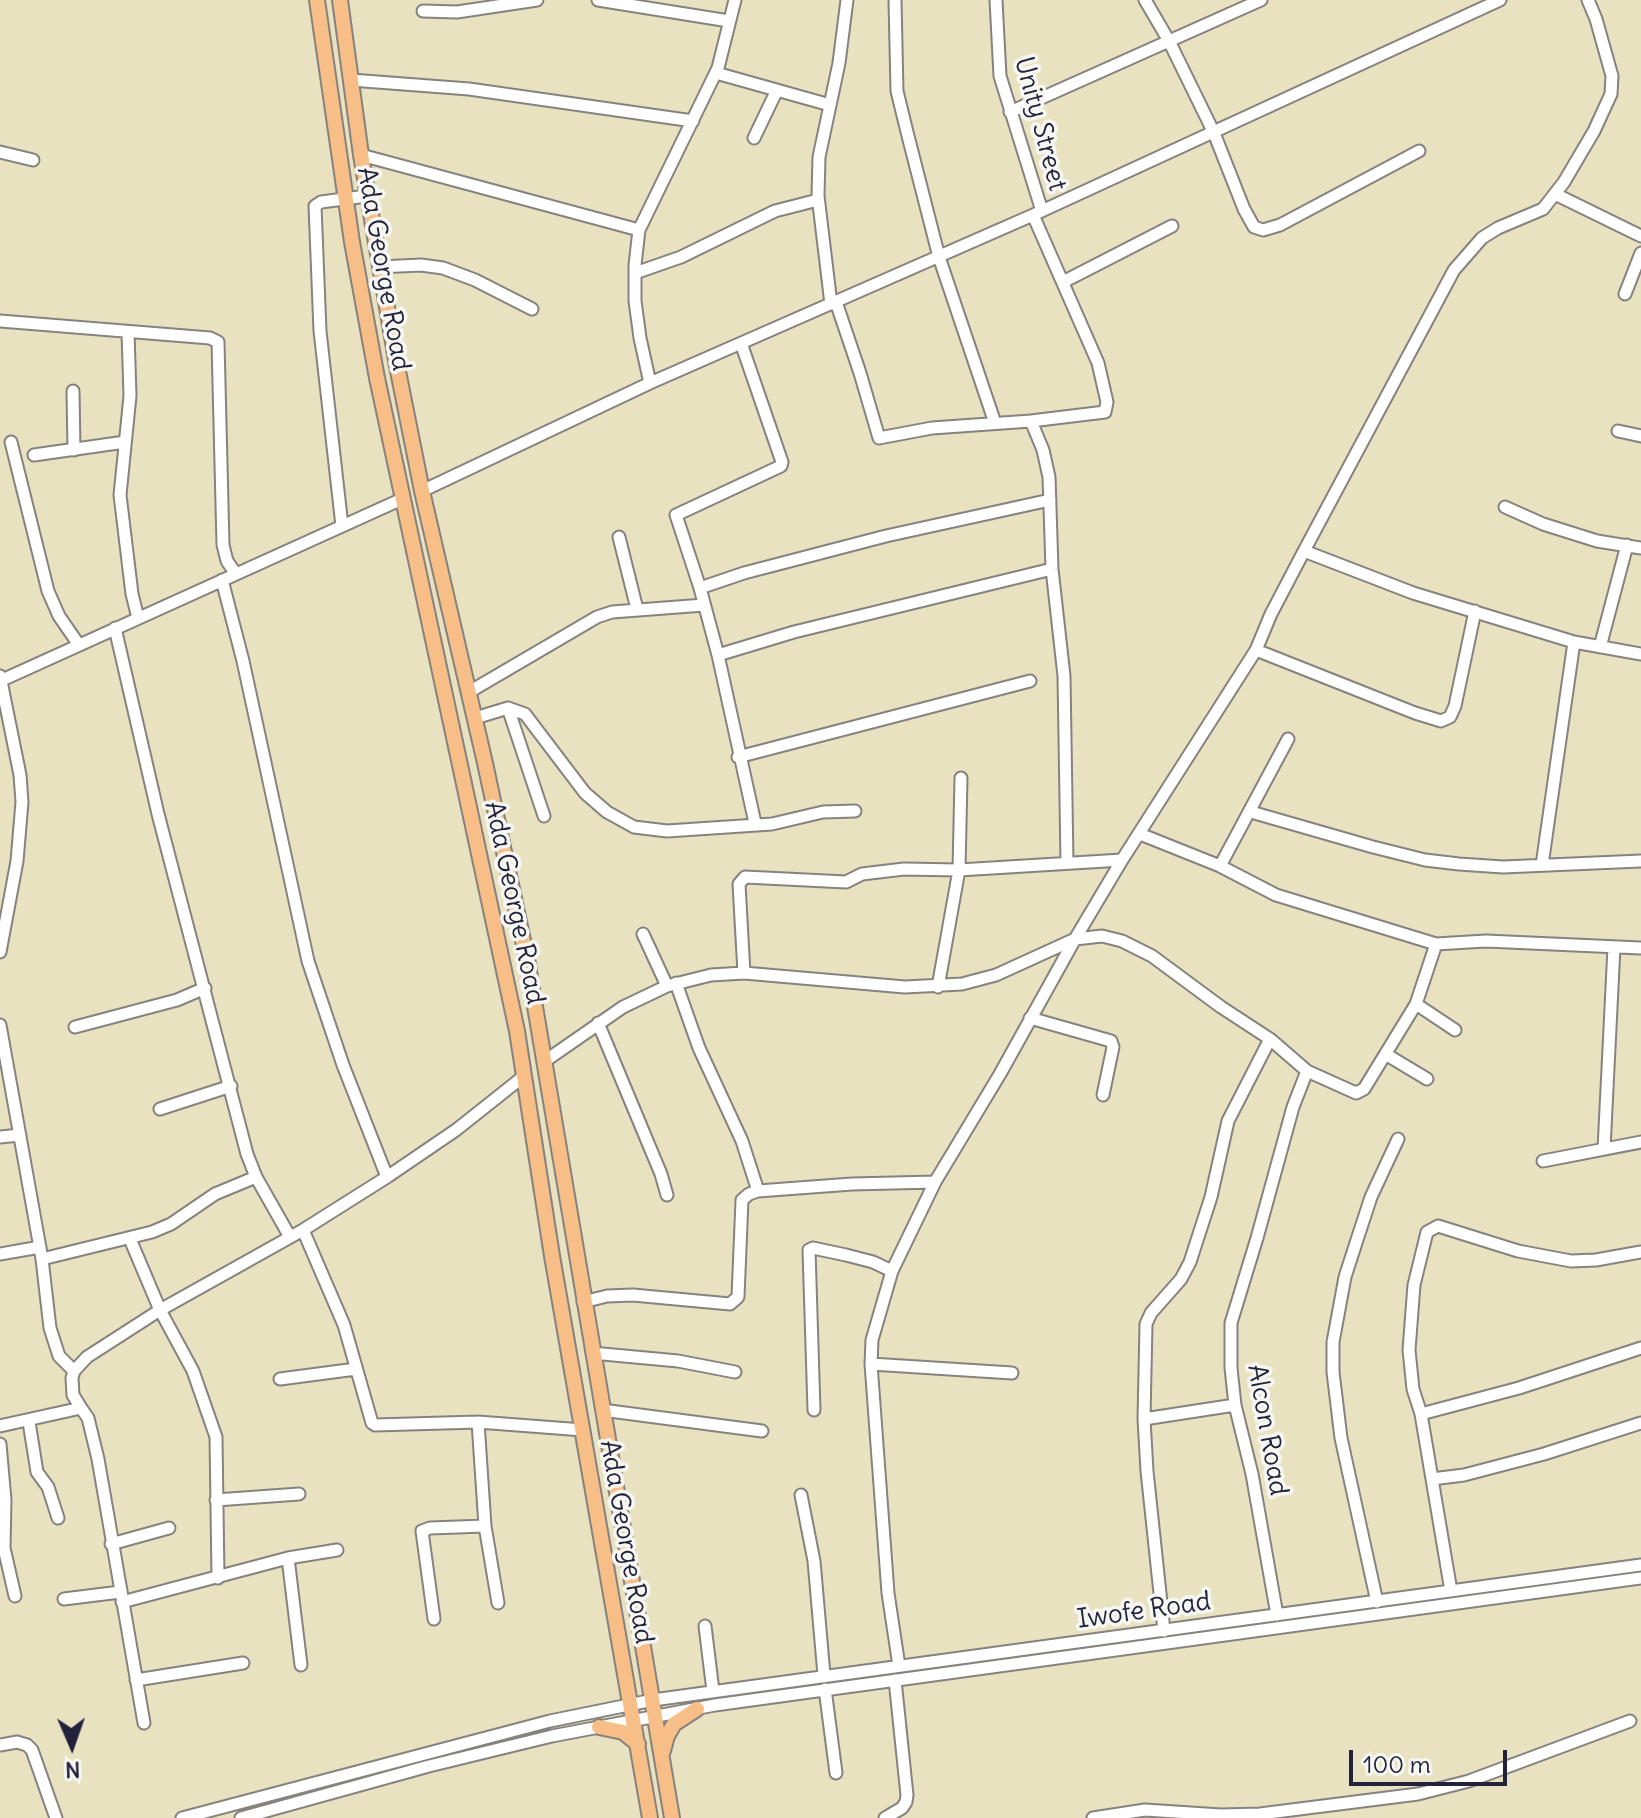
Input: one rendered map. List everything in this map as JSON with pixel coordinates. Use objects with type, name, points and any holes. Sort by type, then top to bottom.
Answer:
[{"type":"main road","name":"Ada George Road","points":[[317,0],[346,199],[377,378],[489,893],[524,1076],[650,1818]]},
{"type":"main road","name":"Ada George Road","points":[[340,0],[367,196],[422,491],[527,959],[672,1818]]},
{"type":"main road","points":[[662,1755],[674,1724],[697,1709]]},
{"type":"main road","points":[[599,1727],[623,1732],[638,1744]]},
{"type":"street","points":[[423,11],[457,12],[537,0]]},
{"type":"street","points":[[598,0],[729,21]]},
{"type":"street","points":[[650,383],[640,338],[635,273],[639,230],[716,73],[735,0]]},
{"type":"street","points":[[847,0],[819,157],[818,200],[834,303],[860,373],[879,438],[932,428],[1031,421],[1046,463],[1050,500],[1052,569],[1064,676],[1067,863]]},
{"type":"street","points":[[895,0],[897,91],[939,257],[995,423]]},
{"type":"street","name":"Unity Street","points":[[996,0],[1000,76],[1038,213],[1063,282],[1098,363],[1108,406],[1105,412],[1031,421]]},
{"type":"street","points":[[1145,0],[1169,41],[1214,133],[1254,227],[1263,230],[1280,225],[1419,151]]},
{"type":"street","points":[[1010,112],[1261,0]]},
{"type":"street","points":[[422,491],[650,383],[1214,133],[1481,4],[1500,0]]},
{"type":"street","points":[[899,1666],[888,1593],[871,1364],[872,1340],[892,1271],[935,1182],[1000,1074],[1075,939],[1256,650],[1271,614],[1454,270],[1482,238],[1543,209],[1594,131],[1611,94],[1612,76],[1588,0]]},
{"type":"street","points":[[716,73],[830,105]]},
{"type":"street","points":[[351,80],[484,91],[693,121]]},
{"type":"street","points":[[754,138],[777,90]]},
{"type":"street","points":[[0,152],[33,160]]},
{"type":"street","points":[[361,155],[639,230]]},
{"type":"street","points":[[1555,194],[1641,236]]},
{"type":"street","points":[[342,526],[320,331],[314,217],[315,206],[321,202],[367,196]]},
{"type":"street","points":[[635,273],[681,257],[775,211],[818,200]]},
{"type":"street","points":[[1063,282],[1172,226]]},
{"type":"street","points":[[1625,294],[1641,253]]},
{"type":"street","points":[[379,267],[421,265],[443,268],[475,280],[532,309]]},
{"type":"street","points":[[0,321],[210,338],[218,342],[223,545],[227,561],[236,574]]},
{"type":"street","points":[[128,332],[130,396],[120,495],[132,594],[138,618]]},
{"type":"street","points":[[741,343],[781,466],[676,515],[718,655],[738,757],[755,823]]},
{"type":"street","points":[[73,391],[74,450]]},
{"type":"street","points":[[1618,431],[1641,436]]},
{"type":"street","points":[[11,442],[48,591],[59,616],[79,645]]},
{"type":"street","points":[[34,455],[125,442]]},
{"type":"street","points":[[0,951],[17,861],[22,802],[20,775],[0,679],[402,499]]},
{"type":"street","points":[[700,588],[744,573],[886,536],[1050,500]]},
{"type":"street","points":[[1505,507],[1543,524],[1641,548]]},
{"type":"street","points":[[619,537],[637,609]]},
{"type":"street","points":[[1600,647],[1627,545]]},
{"type":"street","points":[[1304,551],[1413,593],[1574,642],[1641,654]]},
{"type":"street","points":[[718,655],[794,632],[1052,569]]},
{"type":"street","points":[[222,580],[246,675],[308,961],[343,1065],[387,1177]]},
{"type":"street","points":[[469,692],[597,617],[637,609],[704,605]]},
{"type":"street","points":[[1256,650],[1441,721],[1450,717],[1455,706],[1475,611]]},
{"type":"street","points":[[115,628],[158,814],[247,1154],[256,1177],[290,1237]]},
{"type":"street","points":[[1542,865],[1574,642]]},
{"type":"street","points":[[738,757],[1030,681]]},
{"type":"street","points":[[508,708],[544,816]]},
{"type":"street","points":[[475,718],[508,708],[525,714],[585,793],[607,812],[634,827],[667,831],[772,824],[823,812],[855,811]]},
{"type":"street","points":[[1220,866],[1288,739]]},
{"type":"street","points":[[938,987],[959,870],[961,778]]},
{"type":"street","points":[[1251,812],[1425,860],[1503,867],[1641,861]]},
{"type":"street","points":[[1140,834],[1220,866],[1276,895],[1436,944],[1486,941],[1641,948]]},
{"type":"street","points":[[744,973],[739,884],[741,879],[749,876],[846,882],[871,872],[1122,860]]},
{"type":"street","points":[[643,934],[671,985],[742,1141],[758,1191]]},
{"type":"street","points":[[545,1061],[623,1007],[671,985],[711,975],[744,973],[938,987],[996,975],[1075,939],[1102,936],[1137,948],[1177,972],[1221,1007],[1270,1039],[1307,1071],[1356,1093],[1361,1092],[1387,1055],[1416,1004],[1436,944]]},
{"type":"street","points":[[1604,1149],[1614,947]]},
{"type":"street","points":[[75,1027],[177,1000],[205,988]]},
{"type":"street","points":[[1416,1004],[1455,1030]]},
{"type":"street","points":[[1030,1018],[1111,1041],[1113,1047],[1103,1095]]},
{"type":"street","points":[[598,1023],[667,1195]]},
{"type":"street","points":[[0,1025],[41,1253],[53,1343],[59,1356],[74,1371]]},
{"type":"street","points":[[1164,1631],[1151,1522],[1144,1419],[1146,1324],[1151,1313],[1181,1279],[1190,1262],[1211,1197],[1228,1121],[1270,1039]]},
{"type":"street","points":[[1387,1055],[1427,1079]]},
{"type":"street","name":"Alcon Road","points":[[1277,1615],[1252,1474],[1235,1405],[1231,1323],[1293,1107],[1307,1071]]},
{"type":"street","points":[[144,1723],[98,1459],[88,1418],[73,1395],[74,1371],[87,1357],[160,1310],[303,1230],[387,1177],[456,1130],[524,1076]]},
{"type":"street","points":[[160,1109],[231,1086]]},
{"type":"street","points":[[0,1137],[20,1135]]},
{"type":"street","points":[[1377,1602],[1341,1438],[1333,1372],[1333,1342],[1345,1277],[1371,1197],[1398,1139]]},
{"type":"street","points":[[1543,1161],[1641,1142]]},
{"type":"street","points":[[0,1254],[41,1253],[130,1239],[171,1224],[204,1200],[256,1177]]},
{"type":"street","points":[[583,1302],[633,1295],[730,1304],[738,1297],[742,1200],[758,1191],[935,1182]]},
{"type":"street","points":[[1451,1591],[1421,1414],[1413,1389],[1409,1350],[1420,1254],[1430,1229],[1438,1226],[1518,1251],[1571,1261],[1641,1252]]},
{"type":"street","points":[[303,1230],[344,1325],[369,1419],[375,1425],[478,1422],[583,1430]]},
{"type":"street","points":[[130,1239],[160,1310],[193,1371],[216,1437],[218,1578]]},
{"type":"street","points":[[814,1410],[809,1250],[813,1248],[846,1255],[892,1271]]},
{"type":"street","points":[[1421,1414],[1519,1388],[1641,1348]]},
{"type":"street","points":[[592,1353],[678,1361],[735,1372]]},
{"type":"street","points":[[871,1364],[1012,1373]]},
{"type":"street","points":[[280,1379],[356,1369]]},
{"type":"street","points":[[1144,1419],[1235,1405]]},
{"type":"street","points":[[0,1426],[81,1408]]},
{"type":"street","points":[[602,1410],[762,1431]]},
{"type":"street","points":[[29,1422],[37,1472],[48,1487],[58,1518]]},
{"type":"street","points":[[478,1422],[485,1526],[498,1603]]},
{"type":"street","points":[[1432,1479],[1464,1475],[1544,1454],[1641,1423]]},
{"type":"street","points":[[0,1444],[5,1500],[4,1548],[15,1596]]},
{"type":"street","points":[[216,1500],[299,1494]]},
{"type":"street","points":[[801,1495],[814,1561],[824,1675]]},
{"type":"street","points":[[434,1619],[422,1531],[485,1526]]},
{"type":"street","points":[[111,1544],[169,1528]]},
{"type":"street","points":[[64,1599],[121,1597],[218,1578],[288,1558],[337,1550]]},
{"type":"street","points":[[288,1558],[301,1665]]},
{"type":"street","name":"Iwofe Road","points":[[182,1818],[550,1721],[653,1700],[1641,1565]]},
{"type":"street","name":"Iwofe Road","points":[[241,1818],[429,1766],[656,1716],[825,1689],[1641,1578]]},
{"type":"street","points":[[705,1626],[713,1691]]},
{"type":"street","points":[[136,1680],[243,1663]]},
{"type":"street","points":[[885,1818],[902,1808],[907,1795],[895,1680]]},
{"type":"street","points":[[825,1689],[836,1773]]},
{"type":"street","points":[[1093,1818],[1145,1810],[1260,1814],[1418,1794],[1458,1785],[1630,1721]]},
{"type":"street","points":[[0,1745],[17,1742],[32,1750],[56,1818]]}]
